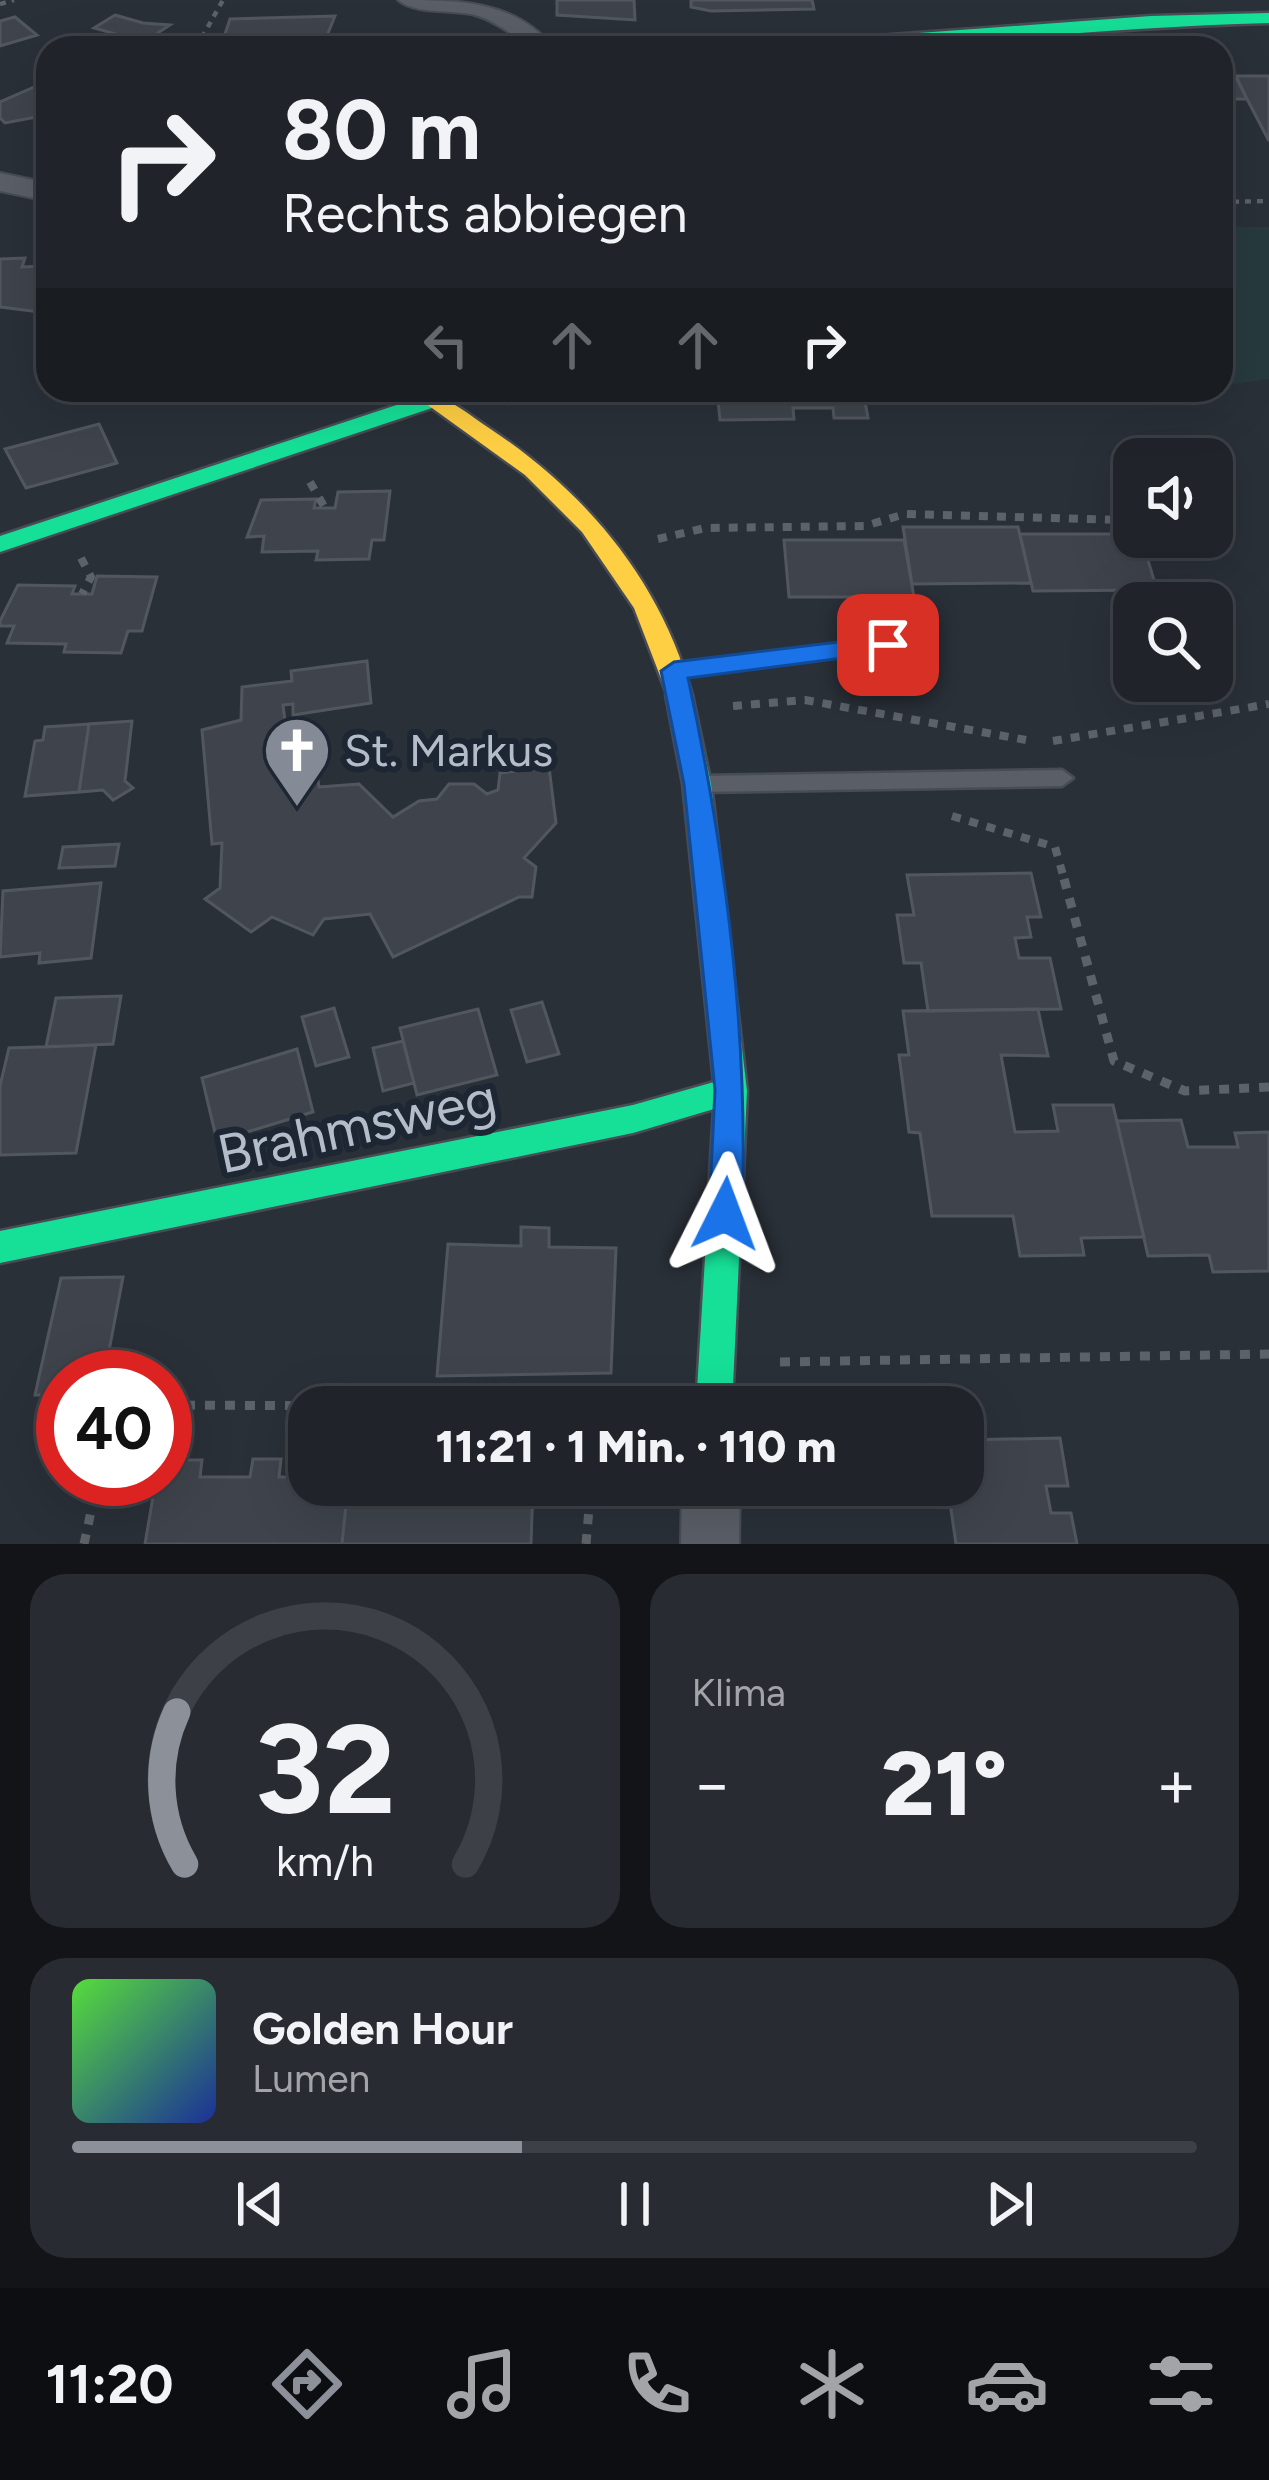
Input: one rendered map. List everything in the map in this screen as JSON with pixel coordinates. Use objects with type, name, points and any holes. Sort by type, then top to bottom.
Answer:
[{"type":"street","points":[[411,0],[488,4],[533,36]]},
{"type":"street","points":[[940,36],[1151,20],[1269,18]]},
{"type":"street","points":[[0,182],[36,190]]},
{"type":"street","points":[[0,544],[406,402]]},
{"type":"street","points":[[436,402],[549,482],[634,584],[674,671],[698,784],[731,1090],[716,1386]]},
{"type":"street","name":"Brahmsweg","points":[[0,1247],[633,1119],[731,1090]]},
{"type":"street","points":[[710,1544],[711,1506]]},
{"type":"lane","points":[[674,671],[888,645]]},
{"type":"lane","points":[[698,784],[1062,778]]},
{"type":"path","points":[[0,4],[14,0]]},
{"type":"path","points":[[203,36],[223,0]]},
{"type":"path","points":[[1233,202],[1269,202]]},
{"type":"path","points":[[612,555],[684,531],[865,526],[905,514],[1113,520]]},
{"type":"path","points":[[684,710],[806,700],[1039,743],[1269,704]]},
{"type":"path","points":[[933,811],[1055,847],[1114,1061],[1185,1091],[1269,1087]]},
{"type":"path","points":[[718,1363],[1269,1354]]},
{"type":"path","points":[[192,1406],[288,1406]]},
{"type":"path","points":[[84,1544],[92,1506]]},
{"type":"path","points":[[586,1544],[589,1506]]},
{"type":"green space","points":[[1233,227],[1269,227],[1269,379],[1233,384]]},
{"type":"building","points":[[557,0],[634,0],[635,20],[557,15]]},
{"type":"building","points":[[691,0],[812,0],[814,9],[711,11],[691,7]]},
{"type":"building","points":[[115,15],[170,25],[153,36],[113,36],[116,34],[94,28]]},
{"type":"building","points":[[335,16],[327,36],[224,36],[230,19]]},
{"type":"building","points":[[15,17],[37,35],[0,46],[0,21]]},
{"type":"building","points":[[1233,71],[1247,99],[1233,99]]},
{"type":"building","points":[[1236,76],[1269,76],[1269,141],[1247,99]]},
{"type":"building","points":[[36,86],[36,117],[5,123],[0,118],[0,102]]},
{"type":"building","points":[[25,258],[22,267],[36,266],[36,312],[0,307],[0,259]]},
{"type":"building","points":[[718,402],[865,402],[868,418],[834,418],[833,408],[793,408],[794,419],[720,420]]},
{"type":"building","points":[[99,424],[117,463],[26,488],[5,449]]},
{"type":"building","points":[[390,491],[384,540],[372,540],[369,559],[316,560],[318,551],[262,552],[264,536],[247,537],[261,500],[316,499],[314,508],[335,508],[338,492]]},
{"type":"building","points":[[903,527],[1018,527],[1031,583],[912,584]]},
{"type":"building","points":[[1020,534],[1113,534],[1113,558],[1147,558],[1155,582],[1113,582],[1113,590],[1033,591]]},
{"type":"building","points":[[784,540],[904,540],[914,597],[789,597]]},
{"type":"building","points":[[97,576],[157,577],[142,631],[128,631],[121,653],[64,652],[66,644],[7,643],[14,626],[0,626],[0,621],[18,585],[75,586],[72,594],[92,594]]},
{"type":"building","name":"St. Markus","points":[[367,661],[371,703],[293,715],[293,704],[283,705],[286,730],[310,728],[319,787],[359,784],[393,817],[419,801],[437,799],[449,784],[474,784],[487,794],[498,790],[500,773],[549,767],[556,823],[524,858],[536,867],[532,897],[519,897],[393,957],[370,914],[324,919],[313,935],[272,917],[251,932],[205,899],[220,888],[222,843],[212,844],[202,730],[241,720],[242,687],[292,681],[291,671]]},
{"type":"building","points":[[132,721],[125,781],[133,788],[113,800],[103,790],[79,792],[89,724]]},
{"type":"building","points":[[89,724],[79,792],[25,796],[35,741],[43,740],[45,727]]},
{"type":"building","points":[[119,844],[115,866],[59,868],[63,847]]},
{"type":"building","points":[[1031,873],[1041,917],[1027,917],[1031,937],[1015,938],[1019,958],[1050,958],[1061,1009],[928,1011],[921,963],[904,963],[897,915],[914,915],[907,875]]},
{"type":"building","points":[[101,883],[91,958],[39,963],[40,953],[0,957],[3,891]]},
{"type":"building","points":[[121,996],[113,1044],[46,1047],[56,998]]},
{"type":"building","points":[[542,1002],[559,1054],[527,1062],[511,1010]]},
{"type":"building","points":[[334,1008],[349,1057],[316,1066],[302,1017]]},
{"type":"building","points":[[478,1009],[497,1075],[417,1095],[400,1028]]},
{"type":"building","points":[[1038,1009],[1048,1056],[1001,1055],[1015,1132],[1058,1131],[1053,1105],[1113,1105],[1144,1237],[1081,1238],[1084,1255],[1020,1256],[1013,1216],[932,1216],[920,1133],[909,1132],[899,1055],[909,1055],[903,1011]]},
{"type":"building","points":[[403,1041],[414,1083],[383,1091],[373,1048]]},
{"type":"building","points":[[96,1045],[76,1153],[0,1155],[0,1086],[9,1048]]},
{"type":"building","points":[[297,1049],[313,1112],[217,1141],[202,1078]]},
{"type":"building","points":[[1181,1120],[1188,1147],[1238,1147],[1235,1133],[1269,1132],[1269,1271],[1213,1272],[1209,1255],[1148,1256],[1117,1121]]},
{"type":"building","points":[[521,1227],[549,1228],[549,1247],[616,1248],[611,1373],[437,1376],[448,1244],[521,1246]]},
{"type":"building","points":[[123,1277],[109,1350],[45,1350],[61,1278]]},
{"type":"building","points":[[1060,1438],[1068,1486],[1046,1486],[1051,1513],[1071,1513],[1077,1544],[956,1544],[950,1506],[984,1506],[984,1440]]},
{"type":"building","points":[[253,1459],[281,1459],[279,1477],[288,1477],[288,1506],[346,1506],[342,1544],[145,1544],[151,1506],[192,1506],[192,1460],[202,1460],[200,1477],[250,1477]]},
{"type":"building","points":[[346,1506],[532,1506],[531,1544],[342,1544]]},
{"type":"traffic: fast","points":[[946,36],[1269,18]]},
{"type":"traffic: fast","points":[[0,544],[427,402]]},
{"type":"traffic: fast","points":[[679,695],[697,784],[731,1091],[715,1386]]},
{"type":"traffic: fast","points":[[0,1247],[633,1119],[731,1091]]},
{"type":"traffic: slow","points":[[436,402],[548,482],[590,526],[646,608],[679,695]]},
{"type":"place","name":"St. Markus","points":[[297,809]]},
{"type":"route","points":[[725,1214],[731,1090],[698,784],[674,671],[888,645]]}]
